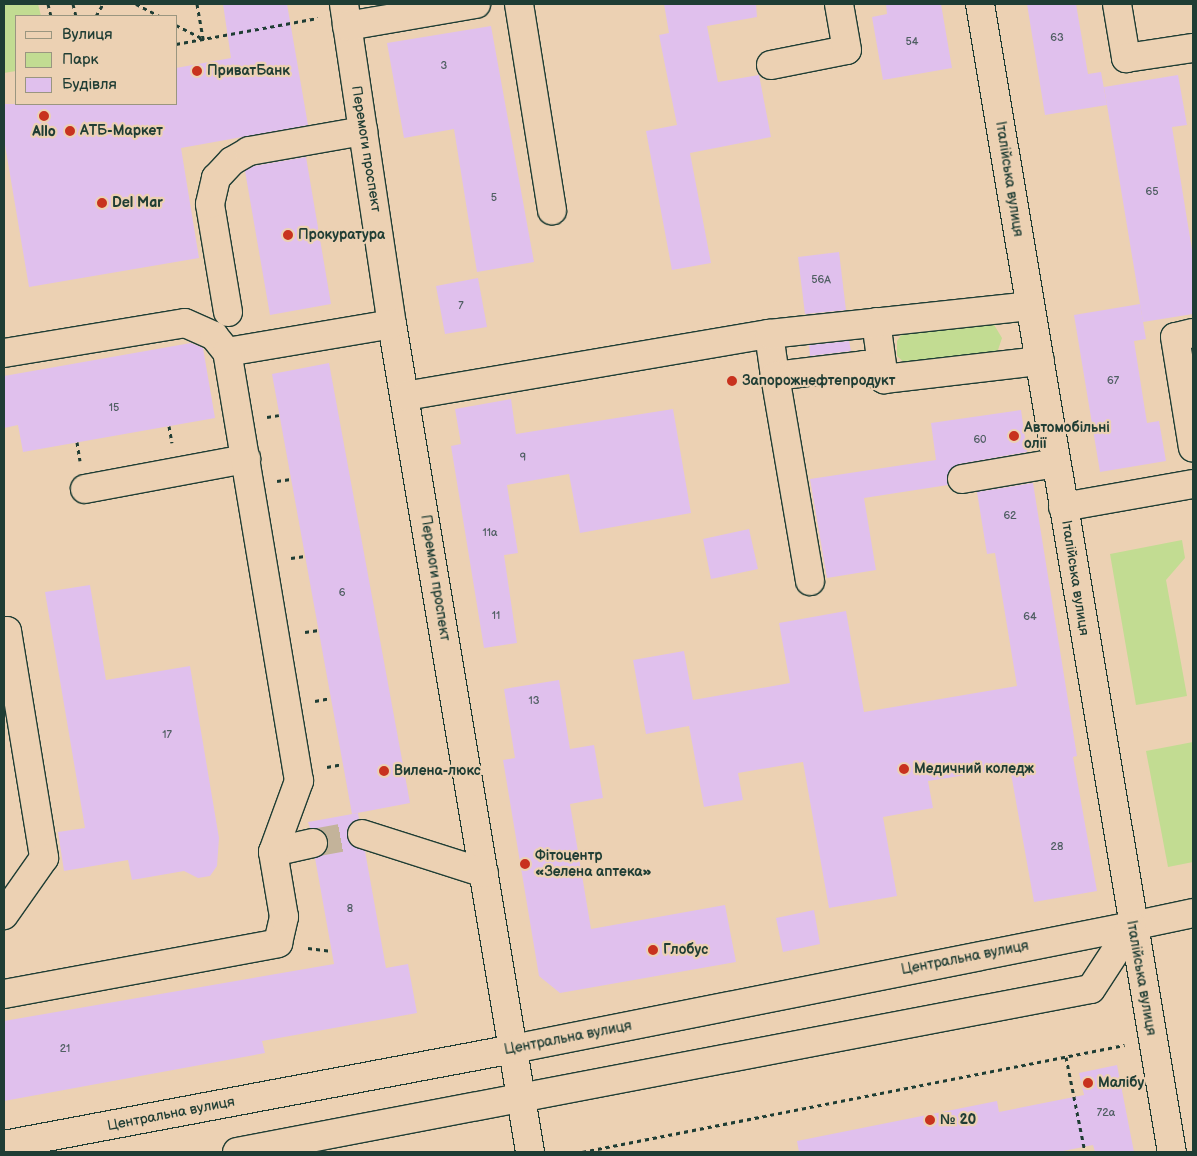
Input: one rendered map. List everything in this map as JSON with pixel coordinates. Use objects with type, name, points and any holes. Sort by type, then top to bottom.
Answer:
[{"type":"main road","points":[[345,14],[476,4]]},
{"type":"main road","points":[[519,4],[552,210]]},
{"type":"main road","points":[[771,65],[847,50],[839,4]]},
{"type":"main road","name":"Італійська вулиця","points":[[980,4],[1132,926],[1172,1152]]},
{"type":"main road","points":[[1117,4],[1126,58],[1193,48]]},
{"type":"main road","name":"Перемоги проспект","points":[[345,14],[392,324],[530,1152]]},
{"type":"main road","points":[[228,312],[210,204],[216,178],[232,161],[249,151],[363,131]]},
{"type":"main road","points":[[404,396],[769,334],[1030,306]]},
{"type":"main road","points":[[876,322],[884,379]]},
{"type":"main road","points":[[4,353],[185,323],[214,336],[227,352],[299,781],[272,852],[284,917],[278,943],[4,994]]},
{"type":"main road","points":[[227,352],[392,324]]},
{"type":"main road","points":[[769,334],[810,581]]},
{"type":"main road","points":[[1193,334],[1175,337],[1193,448]]},
{"type":"main road","points":[[775,376],[864,365],[884,379],[1040,361]]},
{"type":"main road","points":[[85,489],[246,459]]},
{"type":"main road","points":[[962,479],[1056,463]]},
{"type":"main road","points":[[1063,507],[1193,484]]},
{"type":"main road","points":[[4,632],[7,631],[44,858],[4,915]]},
{"type":"main road","points":[[362,834],[484,873]]},
{"type":"main road","points":[[272,852],[313,843]]},
{"type":"main road","name":"Центральна вулиця","points":[[4,1145],[513,1049],[1193,913]]},
{"type":"main road","points":[[237,1152],[1091,989],[1132,926]]},
{"type":"path","points":[[97,15],[103,4]]},
{"type":"path","points":[[136,4],[158,15]]},
{"type":"path","points":[[197,4],[203,39]]},
{"type":"path","points":[[178,44],[345,14]]},
{"type":"path","points":[[178,26],[203,39]]},
{"type":"path","points":[[582,1152],[1152,1040]]},
{"type":"path","points":[[1066,1057],[1085,1152]]},
{"type":"green space","points":[[4,4],[38,4],[41,15],[15,15],[15,71],[4,73]]},
{"type":"green space","points":[[993,323],[1002,338],[997,353],[906,364],[897,356],[897,341],[902,334]]},
{"type":"green space","points":[[1182,540],[1185,558],[1166,580],[1187,696],[1136,705],[1110,554]]},
{"type":"green space","points":[[1193,742],[1193,862],[1168,867],[1146,751]]},
{"type":"building","name":"Del Mar","points":[[223,4],[287,4],[308,125],[181,148],[199,258],[29,287],[4,139],[4,104],[178,105],[178,68],[231,58]]},
{"type":"building","points":[[664,4],[756,4],[757,17],[707,26],[718,82],[759,75],[771,137],[690,153],[711,263],[672,270],[646,131],[677,125],[659,35],[669,33]]},
{"type":"building","points":[[886,4],[941,4],[952,68],[883,80],[872,17],[887,14]]},
{"type":"building","points":[[1027,4],[1076,4],[1088,74],[1101,72],[1107,105],[1045,115]]},
{"type":"building","points":[[491,26],[534,262],[477,272],[454,129],[404,138],[387,43]]},
{"type":"building","points":[[1178,75],[1187,125],[1172,127],[1193,256],[1193,314],[1143,322],[1104,87]]},
{"type":"building","name":"Прокуратура","points":[[306,157],[331,304],[270,315],[245,171],[254,166]]},
{"type":"building","points":[[839,252],[846,310],[805,314],[798,257]]},
{"type":"building","points":[[478,278],[487,327],[445,334],[436,286]]},
{"type":"building","points":[[1140,304],[1146,339],[1134,341],[1147,423],[1159,421],[1166,461],[1100,472],[1074,315]]},
{"type":"building","points":[[849,341],[851,351],[810,356],[809,345]]},
{"type":"building","points":[[191,343],[203,348],[215,418],[23,452],[18,425],[4,428],[4,376]]},
{"type":"building","points":[[329,363],[410,803],[352,814],[272,374]]},
{"type":"building","points":[[511,399],[516,434],[673,409],[691,513],[580,533],[569,474],[507,485],[518,553],[504,555],[517,643],[484,648],[451,446],[461,444],[455,409]]},
{"type":"building","points":[[1021,410],[1027,452],[959,464],[948,473],[948,485],[864,498],[876,570],[827,578],[810,479],[936,460],[931,423]]},
{"type":"building","points":[[1033,483],[1077,756],[1073,757],[1097,891],[1034,902],[1010,768],[928,781],[933,808],[883,817],[897,896],[829,908],[803,762],[738,773],[743,800],[704,807],[689,726],[646,734],[633,660],[684,651],[693,700],[790,683],[779,623],[846,611],[864,712],[1017,686],[995,553],[987,554],[977,492]]},
{"type":"building","points":[[749,529],[758,569],[711,579],[703,539]]},
{"type":"building","points":[[90,585],[106,680],[190,666],[219,838],[217,866],[210,876],[198,878],[184,871],[132,880],[128,860],[64,871],[58,832],[85,828],[45,592]]},
{"type":"building","points":[[559,680],[570,749],[594,745],[603,798],[570,804],[591,929],[725,905],[736,962],[560,993],[539,976],[503,760],[515,758],[504,689]]},
{"type":"building","points":[[358,813],[359,819],[347,829],[347,838],[351,845],[365,851],[386,968],[408,964],[417,1013],[262,1041],[265,1053],[4,1101],[4,1021],[334,964],[315,858],[324,854],[328,840],[324,832],[310,828],[308,822]]},
{"type":"building","points":[[814,910],[820,944],[783,952],[776,918]]},
{"type":"building","points":[[1117,1065],[1134,1152],[1095,1152],[1093,1145],[1058,1152],[799,1152],[797,1141],[997,1101],[999,1112],[1084,1095],[1079,1073]]},
{"type":"tunnel","points":[[313,843],[362,834]]},
{"type":"place","name":"ПриватБанк","points":[[197,71]]},
{"type":"place","name":"Allo","points":[[44,116]]},
{"type":"place","name":"АТБ-Маркет","points":[[70,131]]},
{"type":"place","name":"Del Mar","points":[[102,203]]},
{"type":"place","name":"Прокуратура","points":[[288,235]]},
{"type":"place","name":"Запорожнефтепродукт","points":[[732,381]]},
{"type":"place","name":"Автомобільні олії","points":[[1014,436]]},
{"type":"place","name":"Медичний коледж","points":[[904,769]]},
{"type":"place","name":"Вилена-люкс","points":[[384,771]]},
{"type":"place","name":"Фітоцентр «Зелена аптека»","points":[[525,864]]},
{"type":"place","name":"Глобус","points":[[653,950]]},
{"type":"place","name":"Малібу","points":[[1088,1083]]},
{"type":"place","name":"№ 20","points":[[930,1120]]}]
